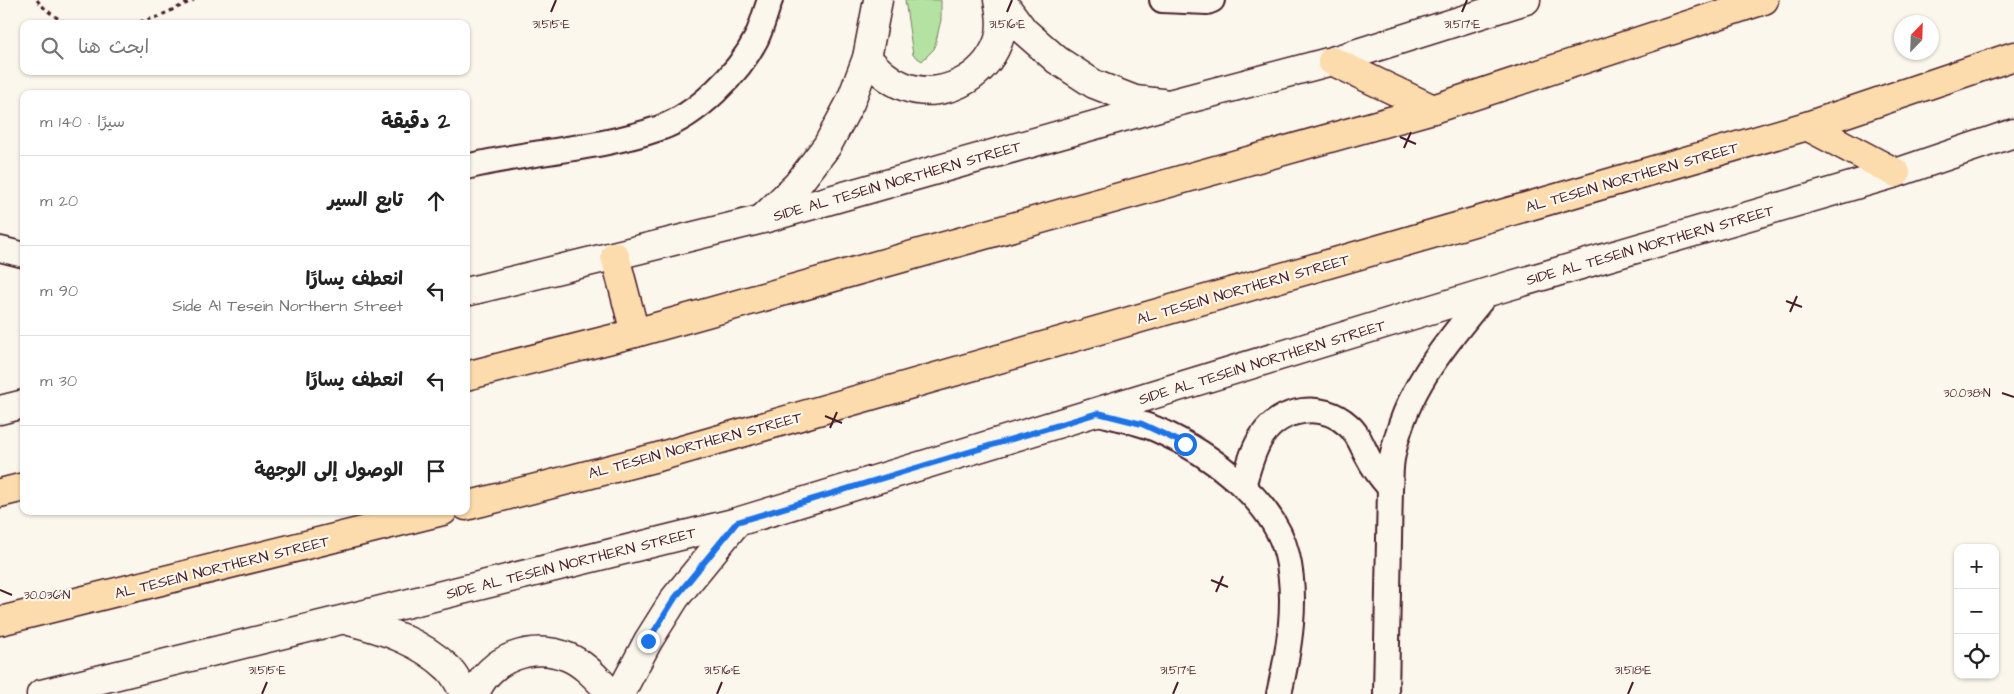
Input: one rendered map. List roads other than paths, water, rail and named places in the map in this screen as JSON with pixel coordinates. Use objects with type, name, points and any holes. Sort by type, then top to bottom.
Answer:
[{"type":"main road","points":[[470,375],[636,333],[1433,109],[1764,0]]},
{"type":"main road","name":"AL TESEIN NORTHERN STREET","points":[[470,505],[658,457],[1807,126],[2014,56]]},
{"type":"main road","points":[[1332,61],[1433,109]]},
{"type":"main road","points":[[1807,126],[1896,173]]},
{"type":"main road","points":[[615,256],[636,333]]},
{"type":"main road","points":[[0,492],[20,488]]},
{"type":"main road","name":"AL TESEIN NORTHERN STREET","points":[[0,622],[428,515]]},
{"type":"street","points":[[470,166],[594,145],[661,127],[700,106],[732,76],[756,39],[770,0]]},
{"type":"street","points":[[763,219],[797,185],[827,146],[850,103],[867,58],[878,0]]},
{"type":"street","points":[[867,58],[883,76],[903,87],[926,91],[950,88],[970,78],[987,62],[998,42],[1002,18],[1000,0]]},
{"type":"street","points":[[1000,0],[1024,31],[1051,54],[1094,84],[1135,100],[1169,104]]},
{"type":"street","points":[[1162,0],[1207,2],[1212,0]]},
{"type":"street","name":"SIDE AL TESEIN NORTHERN STREET","points":[[470,291],[763,219],[1169,104],[1332,61],[1526,0]]},
{"type":"street","name":"SIDE AL TESEIN NORTHERN STREET","points":[[41,694],[737,522],[1488,292],[1896,173],[2014,133]]},
{"type":"street","points":[[1386,694],[1392,454],[1412,398],[1426,370],[1488,292]]},
{"type":"street","points":[[0,410],[20,405]]},
{"type":"street","points":[[1243,486],[1260,438],[1269,427],[1280,418],[1307,410],[1321,411],[1335,416],[1349,425],[1362,444],[1373,466],[1390,488]]},
{"type":"street","points":[[1098,413],[1142,424],[1185,444],[1210,459],[1257,500],[1276,529],[1287,554],[1291,585],[1291,629],[1279,694]]},
{"type":"street","points":[[620,694],[648,641],[675,598],[737,522]]},
{"type":"street","points":[[346,620],[383,629],[418,646],[449,668],[465,694]]},
{"type":"street","points":[[474,694],[485,676],[496,666],[509,658],[539,651],[569,657],[582,666],[612,694]]}]
